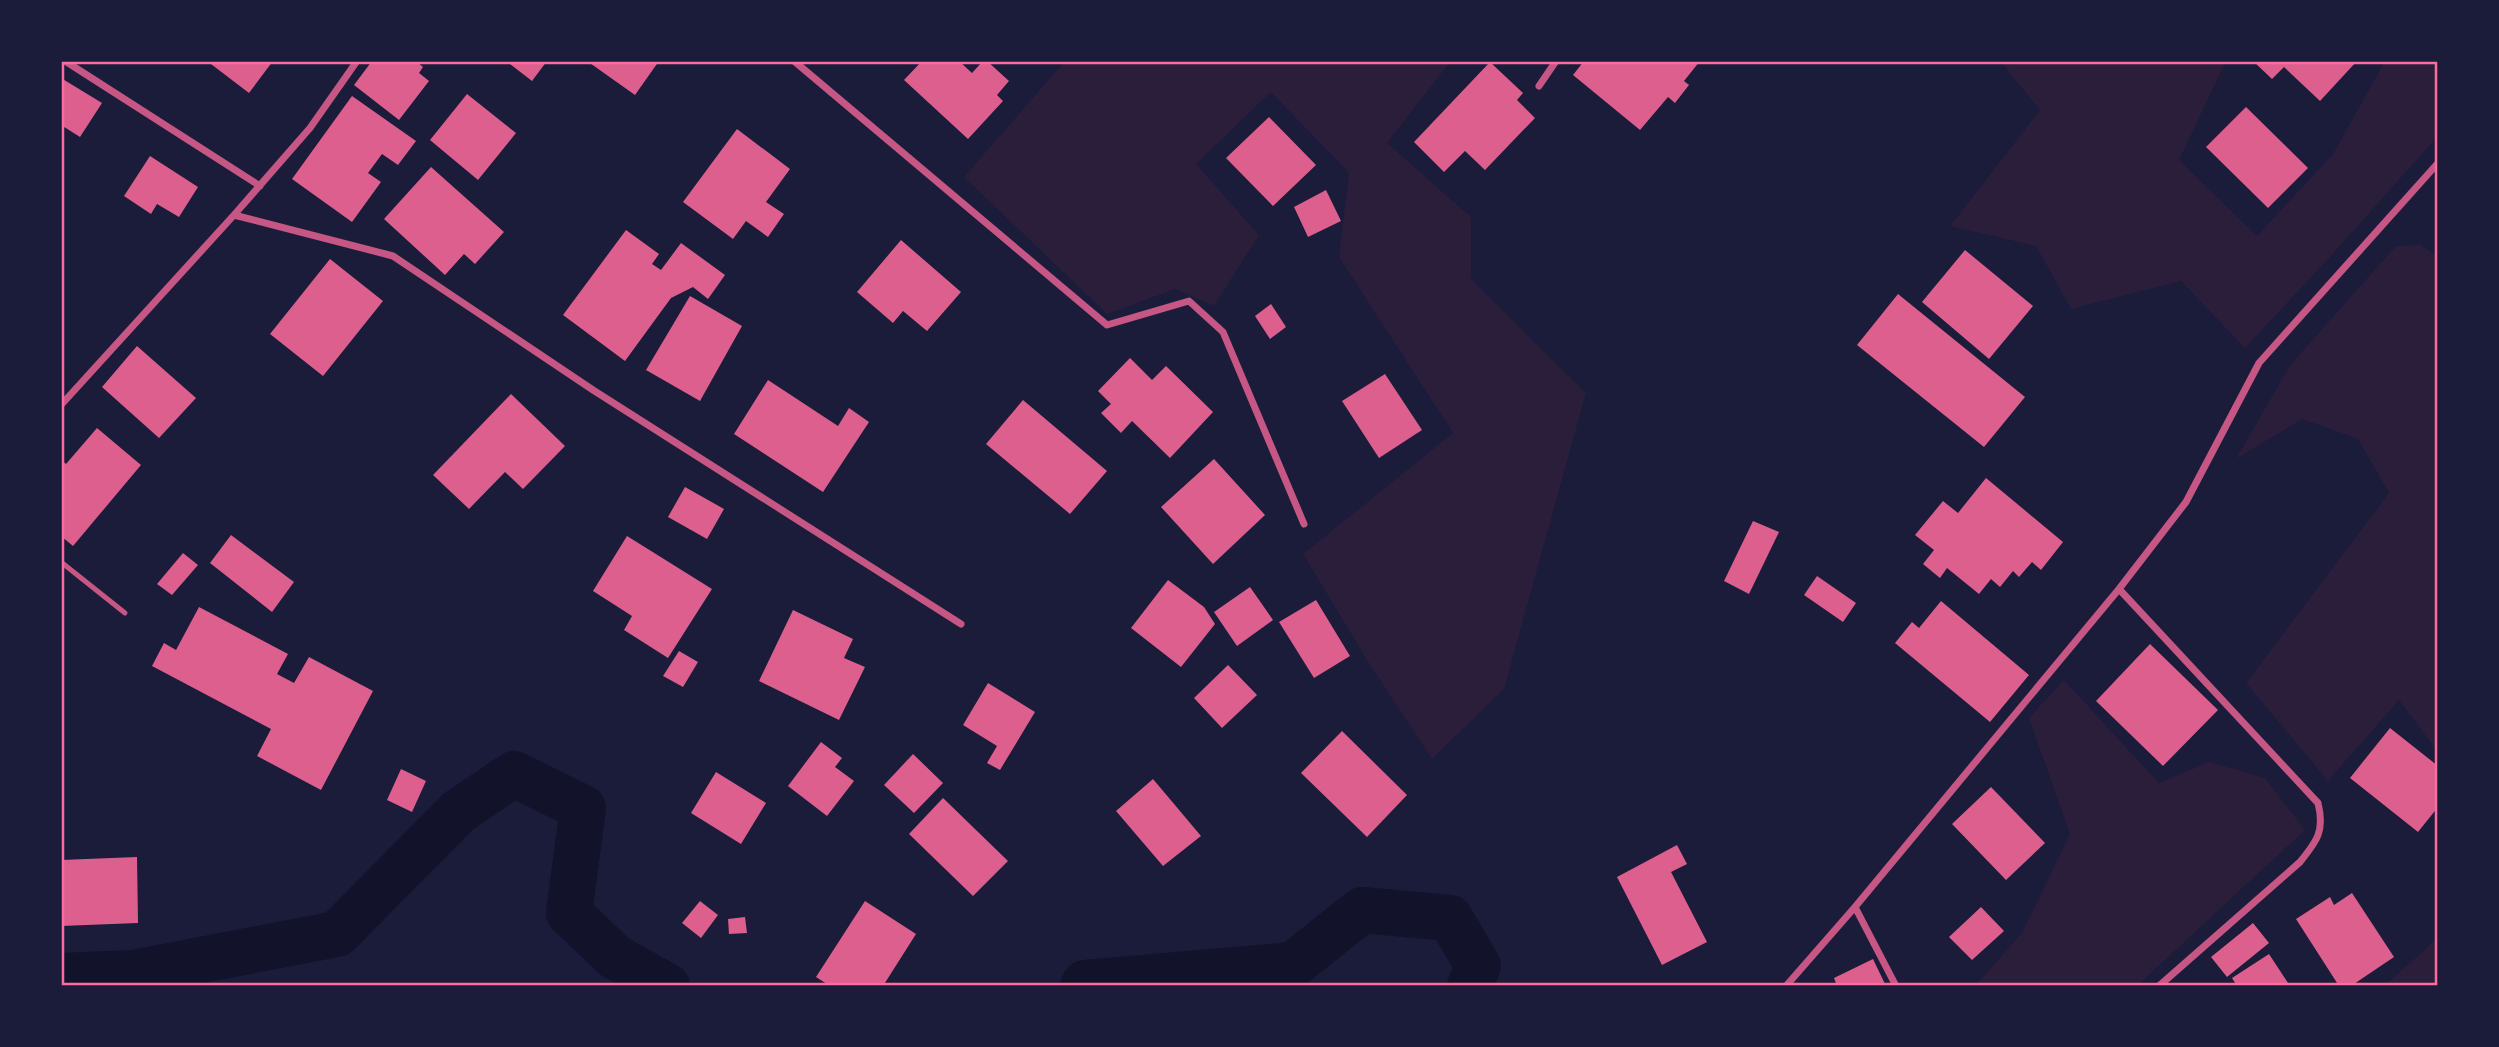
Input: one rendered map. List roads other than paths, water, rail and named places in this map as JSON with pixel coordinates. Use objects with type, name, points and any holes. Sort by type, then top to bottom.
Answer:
[{"type":"street","points":[[65,61],[260,186]]},
{"type":"street","points":[[61,405],[310,128],[357,61]]},
{"type":"street","points":[[794,61],[1107,325],[1189,301],[1198,308],[1223,331],[1304,524]]},
{"type":"street","points":[[1539,86],[1556,61]]},
{"type":"street","points":[[1786,986],[2119,589],[2186,502],[2259,363],[2438,163]]},
{"type":"street","points":[[234,215],[393,256],[593,390],[961,624]]},
{"type":"street","points":[[2119,589],[2318,803],[2322,819],[2317,841],[2300,862],[2159,986]]},
{"type":"street","points":[[1855,907],[1896,986]]},
{"type":"lane","points":[[61,562],[125,613]]},
{"type":"waterway","points":[[61,976],[133,973],[337,934],[459,811],[514,774],[583,808],[569,913],[615,957],[667,986]]},
{"type":"waterway","points":[[1083,986],[1085,983],[1293,965],[1362,910],[1450,918],[1478,966],[1470,986]]}]
